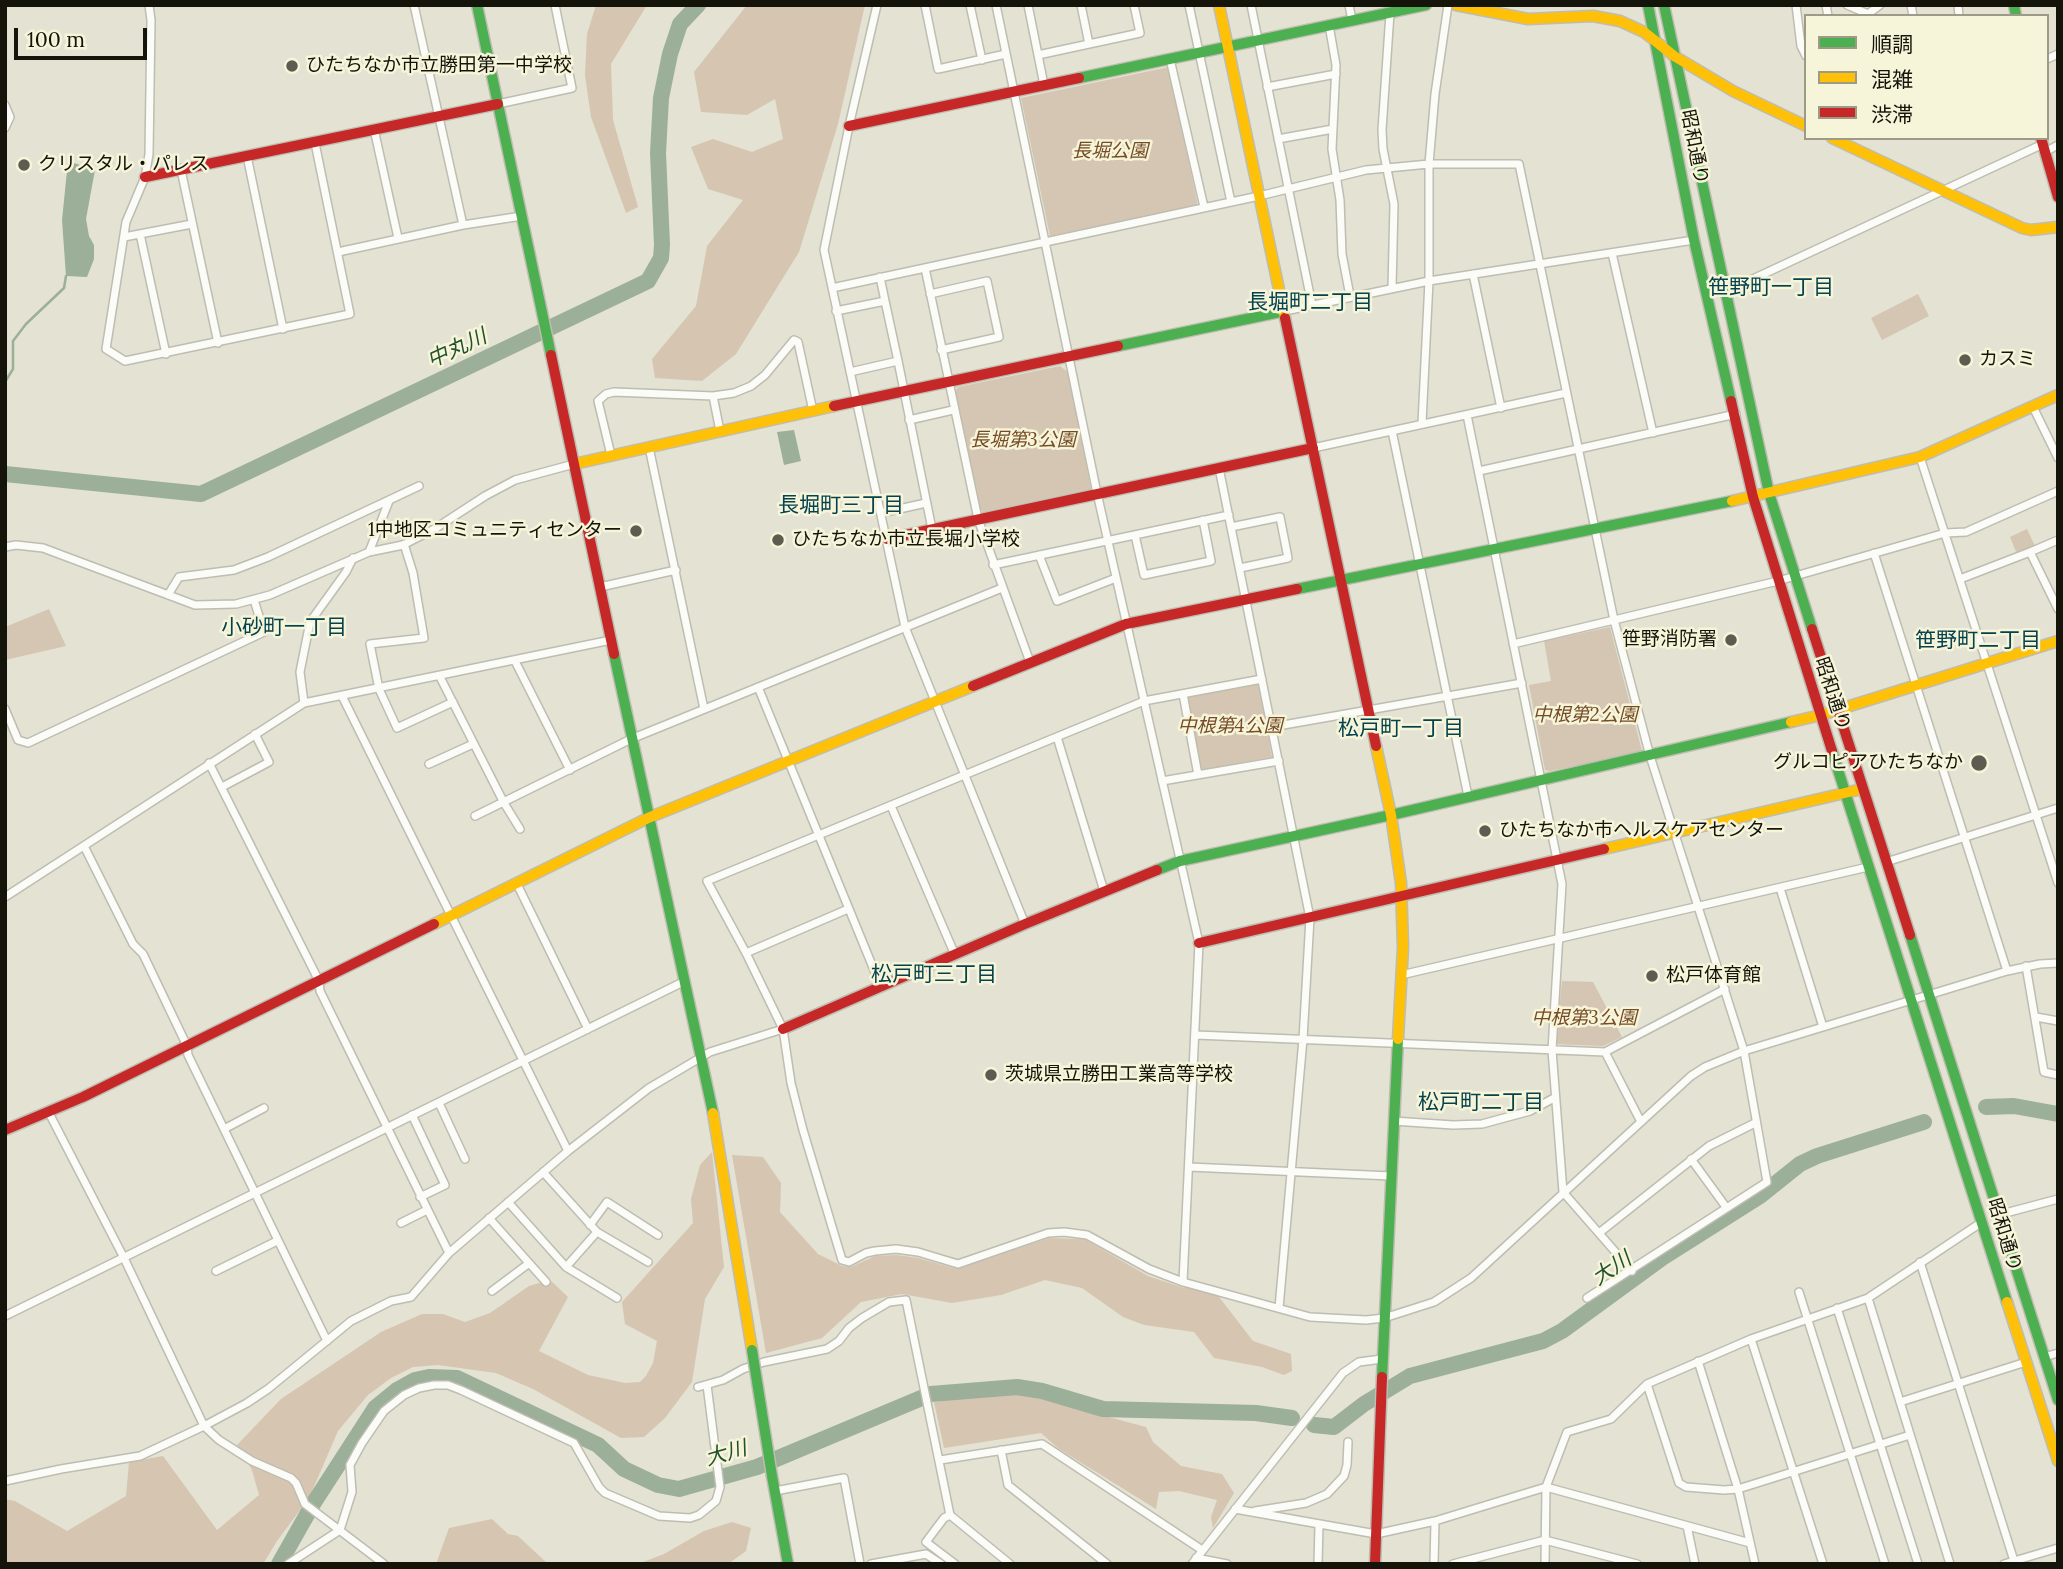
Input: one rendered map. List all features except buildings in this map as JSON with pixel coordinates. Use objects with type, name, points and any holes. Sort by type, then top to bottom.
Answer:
[{"type":"street","points":[[149,5],[150,135],[145,177],[126,222],[106,349],[125,361],[350,314],[315,142]]},
{"type":"street","points":[[414,5],[463,225]]},
{"type":"street","points":[[477,5],[648,818],[715,1122],[788,1564]]},
{"type":"street","points":[[145,177],[572,88],[555,5]]},
{"type":"street","points":[[877,5],[824,250],[905,627],[1025,924]]},
{"type":"street","points":[[925,5],[938,69],[1006,54]]},
{"type":"street","points":[[970,5],[982,60]]},
{"type":"street","points":[[996,5],[1097,494],[1199,943],[1183,1282]]},
{"type":"street","points":[[1028,5],[1044,85]]},
{"type":"street","points":[[1081,5],[1089,44]]},
{"type":"street","points":[[1038,55],[1140,33],[1134,5]]},
{"type":"street","points":[[1189,5],[1231,202]]},
{"type":"street","points":[[1219,5],[1391,815],[1403,897],[1375,1564]]},
{"type":"street","points":[[1251,5],[1312,304]]},
{"type":"street","points":[[1349,5],[1352,20]]},
{"type":"street","points":[[849,126],[1426,5]]},
{"type":"street","points":[[1422,424],[1429,281],[1429,164],[1435,94],[1448,5]]},
{"type":"street","points":[[1456,5],[1528,19],[1603,16],[1644,32],[1674,56],[1733,91],[1804,125]]},
{"type":"street","name":"昭和通り","points":[[1648,5],[1694,240],[1753,497],[2058,1461]]},
{"type":"street","name":"昭和通り","points":[[1664,5],[1769,493],[2058,1400]]},
{"type":"street","points":[[1796,5],[1804,53]]},
{"type":"street","points":[[1847,5],[1867,14]]},
{"type":"street","points":[[1390,13],[1382,130],[1394,204],[1392,288]]},
{"type":"street","points":[[1329,25],[1336,75],[1332,149],[1340,201],[1342,254],[1350,296]]},
{"type":"street","points":[[1170,59],[1204,207]]},
{"type":"street","points":[[1267,88],[1336,75]]},
{"type":"street","points":[[5,105],[10,117],[5,128]]},
{"type":"street","points":[[374,129],[398,238]]},
{"type":"street","points":[[1278,139],[1334,129]]},
{"type":"street","points":[[1836,140],[2022,228],[2040,230],[2058,227]]},
{"type":"street","points":[[1727,291],[2043,145],[2058,145]]},
{"type":"street","points":[[2043,145],[2058,197]]},
{"type":"street","points":[[247,156],[283,329]]},
{"type":"street","points":[[832,288],[1259,196],[1336,176],[1429,164],[1519,164],[1614,620],[1650,756],[1744,1051],[1767,1182],[1587,1298]]},
{"type":"street","points":[[181,170],[218,343]]},
{"type":"street","points":[[338,251],[463,225],[522,216]]},
{"type":"street","points":[[124,237],[192,224]]},
{"type":"street","points":[[140,234],[166,354]]},
{"type":"street","points":[[5,547],[16,545],[43,548],[195,605],[212,606],[254,600],[270,596],[369,552],[404,544],[436,528],[515,480],[574,464],[1350,296],[1429,281],[1694,240]]},
{"type":"street","points":[[1612,253],[1653,433]]},
{"type":"street","points":[[925,268],[978,519],[1030,662]]},
{"type":"street","points":[[1473,274],[1501,408]]},
{"type":"street","points":[[880,277],[932,529]]},
{"type":"street","points":[[930,294],[987,281],[999,337],[941,350]]},
{"type":"street","points":[[836,311],[886,301]]},
{"type":"street","points":[[611,455],[598,401],[606,394],[614,392],[713,396],[734,393],[751,386],[765,375],[794,340],[798,342],[813,411]]},
{"type":"street","points":[[850,372],[898,361]]},
{"type":"street","points":[[887,539],[1566,393]]},
{"type":"street","points":[[5,1130],[49,1113],[648,818],[1126,624],[1594,527],[1753,497],[1920,457],[2058,395]]},
{"type":"street","points":[[713,396],[720,431]]},
{"type":"street","points":[[2033,407],[2058,458]]},
{"type":"street","points":[[909,420],[953,410]]},
{"type":"street","points":[[1479,471],[1736,414]]},
{"type":"street","points":[[1468,415],[1562,884],[1552,1050],[1563,1192],[1632,1270]]},
{"type":"street","points":[[1392,431],[1468,796]]},
{"type":"street","points":[[649,447],[704,709]]},
{"type":"street","points":[[1920,457],[2057,877]]},
{"type":"street","points":[[1219,468],[1310,918],[1303,1040],[1279,1308]]},
{"type":"street","points":[[169,595],[179,577],[234,570],[268,557],[419,486]]},
{"type":"street","points":[[1513,644],[1795,577],[1945,533],[1966,532],[2058,491]]},
{"type":"street","points":[[369,552],[389,500]]},
{"type":"street","points":[[881,513],[926,503]]},
{"type":"street","points":[[993,565],[1228,515]]},
{"type":"street","points":[[1231,527],[1280,517],[1288,558],[1240,568]]},
{"type":"street","points":[[1135,535],[1144,575],[1210,561],[1203,520]]},
{"type":"street","points":[[1960,579],[2058,540]]},
{"type":"street","points":[[404,544],[413,573],[424,638],[370,644],[379,689],[397,728],[453,702]]},
{"type":"street","points":[[2030,552],[2054,592],[2058,609]]},
{"type":"street","points":[[1874,553],[2007,971]]},
{"type":"street","points":[[1039,555],[1057,601],[1116,578]]},
{"type":"street","points":[[304,703],[300,672],[310,622],[353,558]]},
{"type":"street","points":[[600,587],[676,570]]},
{"type":"street","points":[[475,816],[632,739],[1002,588]]},
{"type":"street","points":[[5,709],[18,740],[28,744],[264,632],[254,600]]},
{"type":"street","points":[[5,897],[304,703],[611,640]]},
{"type":"street","points":[[5,1481],[140,1456],[204,1426],[268,1389],[351,1321],[391,1301],[411,1297],[449,1253],[568,1150],[649,1088],[710,1052],[783,1029],[1025,924],[1180,861],[1650,756],[1837,711],[2058,641]]},
{"type":"street","points":[[515,661],[570,770]]},
{"type":"street","points":[[440,677],[520,829]]},
{"type":"street","points":[[1262,679],[1144,701],[707,881],[783,1029],[791,1083],[803,1130],[842,1260],[845,1262],[866,1252],[896,1250],[918,1252],[958,1264],[1048,1233],[1064,1232],[1087,1235],[1149,1269],[1183,1282],[1279,1308],[1321,1318],[1384,1318],[1434,1302],[1453,1292],[1692,1076],[1721,1060],[2007,971],[2058,963]]},
{"type":"street","points":[[1272,727],[1522,683]]},
{"type":"street","points":[[758,687],[881,987]]},
{"type":"street","points":[[1182,694],[1198,775]]},
{"type":"street","points":[[342,696],[568,1150]]},
{"type":"street","points":[[222,787],[269,762],[255,734]]},
{"type":"street","points":[[1057,737],[1104,891]]},
{"type":"street","points":[[429,764],[473,744]]},
{"type":"street","points":[[1162,781],[1279,761]]},
{"type":"street","points":[[209,763],[319,981],[320,990],[449,1253]]},
{"type":"street","points":[[1199,943],[1862,789]]},
{"type":"street","points":[[891,806],[955,955]]},
{"type":"street","points":[[1886,862],[2058,808]]},
{"type":"street","points":[[84,846],[133,944],[142,954],[327,1341]]},
{"type":"street","points":[[1401,975],[1868,867]]},
{"type":"street","points":[[517,884],[588,1029]]},
{"type":"street","points":[[1780,888],[1824,1027]]},
{"type":"street","points":[[746,953],[848,909]]},
{"type":"street","points":[[2026,966],[2044,1072],[2058,1075]]},
{"type":"street","points":[[5,1316],[684,982]]},
{"type":"street","points":[[1196,1035],[1605,1052],[1725,989]]},
{"type":"street","points":[[2036,1017],[2058,1021]]},
{"type":"street","points":[[1605,1052],[1641,1122]]},
{"type":"street","points":[[1394,1121],[1482,1124],[1530,1111],[1554,1098]]},
{"type":"street","points":[[439,1102],[465,1159]]},
{"type":"street","points":[[224,1129],[264,1108]]},
{"type":"street","points":[[49,1113],[124,1258],[204,1426],[219,1440],[252,1461],[291,1478],[307,1505],[384,1564]]},
{"type":"street","points":[[412,1115],[445,1185],[421,1197]]},
{"type":"street","points":[[1599,1233],[1709,1146],[1755,1123]]},
{"type":"street","points":[[1691,1159],[1726,1207]]},
{"type":"street","points":[[1189,1167],[1391,1176]]},
{"type":"street","points":[[543,1172],[597,1232],[648,1262]]},
{"type":"street","points":[[1998,1215],[2058,1199]]},
{"type":"street","points":[[508,1202],[566,1267],[617,1298]]},
{"type":"street","points":[[590,1225],[607,1202],[658,1235]]},
{"type":"street","points":[[401,1223],[427,1210]]},
{"type":"street","points":[[489,1218],[546,1282]]},
{"type":"street","points":[[1545,1564],[1545,1486],[1567,1432],[1611,1419],[1647,1384],[1698,1361],[1807,1318],[1868,1298],[1982,1222]]},
{"type":"street","points":[[566,1267],[597,1232]]},
{"type":"street","points":[[216,1271],[277,1241]]},
{"type":"street","points":[[1920,1262],[2015,1562]]},
{"type":"street","points":[[492,1291],[528,1264]]},
{"type":"street","points":[[1799,1292],[1885,1564]]},
{"type":"street","points":[[1868,1298],[1950,1564]]},
{"type":"street","points":[[698,1387],[723,1380],[743,1368],[827,1349],[862,1318],[889,1302],[906,1300],[950,1515],[1010,1564]]},
{"type":"street","points":[[1837,1308],[1918,1564]]},
{"type":"street","points":[[1751,1339],[1823,1564]]},
{"type":"street","points":[[2044,1357],[2058,1353]]},
{"type":"street","points":[[1194,1561],[1343,1373],[1359,1362],[1382,1359]]},
{"type":"street","points":[[1698,1361],[1738,1489],[1755,1564]]},
{"type":"street","points":[[1900,1402],[2026,1362]]},
{"type":"street","points":[[1647,1384],[1679,1483],[1686,1487],[1738,1489],[1910,1435]]},
{"type":"street","points":[[288,1564],[340,1530],[352,1492],[350,1465],[375,1422],[404,1395],[434,1385],[448,1385],[574,1443],[605,1493],[659,1516],[690,1518],[699,1515],[716,1501],[720,1483],[707,1385]]},
{"type":"street","points":[[1254,1511],[1306,1503],[1327,1494],[1344,1476],[1348,1442]]},
{"type":"street","points":[[940,1460],[1042,1444],[1202,1550]]},
{"type":"street","points":[[1001,1450],[1008,1485],[1107,1564]]},
{"type":"street","points":[[775,1491],[844,1478],[860,1564]]},
{"type":"street","points":[[1235,1509],[1376,1534],[1436,1521],[1545,1486],[1750,1543]]},
{"type":"street","points":[[950,1515],[944,1518],[926,1542],[956,1564]]},
{"type":"street","points":[[1434,1564],[1436,1521]]},
{"type":"street","points":[[1318,1564],[1319,1525]]},
{"type":"street","points":[[1687,1525],[1695,1564]]},
{"type":"street","points":[[1452,1564],[1545,1541],[1637,1564]]},
{"type":"street","points":[[2004,1564],[2058,1548]]},
{"type":"street","points":[[871,1564],[926,1554],[941,1564]]},
{"type":"street","points":[[1194,1561],[1227,1564]]},
{"type":"green space","name":"長堀公園","points":[[1169,67],[1198,206],[1050,236],[1021,98]]},
{"type":"green space","points":[[1918,294],[1929,316],[1882,340],[1871,318]]},
{"type":"green space","name":"長堀第3公園","points":[[1060,366],[1069,373],[1091,489],[983,512],[979,508],[955,392],[958,387]]},
{"type":"green space","points":[[2027,529],[2035,546],[2017,554],[2010,537]]},
{"type":"green space","points":[[49,609],[66,646],[5,660],[5,627]]},
{"type":"green space","name":"中根第2公園","points":[[1610,627],[1642,751],[1639,754],[1545,770],[1529,685],[1551,681],[1544,641]]},
{"type":"green space","name":"中根第4公園","points":[[1259,684],[1272,757],[1201,770],[1188,697]]},
{"type":"green space","name":"中根第3公園","points":[[1562,981],[1593,982],[1622,1037],[1603,1046],[1556,1044]]},
{"type":"shaded area","points":[[596,5],[647,5],[611,64],[613,120],[638,207],[626,213],[591,117],[585,75],[587,34]]},
{"type":"shaded area","points":[[747,5],[865,5],[838,124],[799,252],[736,354],[702,381],[655,378],[652,359],[696,306],[707,246],[743,200],[708,189],[691,147],[713,139],[752,152],[783,139],[775,99],[747,115],[701,112],[694,72]]},
{"type":"shaded area","points":[[68,161],[95,170],[86,219],[89,236],[94,245],[94,259],[87,277],[66,276],[62,220]]},
{"type":"shaded area","points":[[794,430],[801,461],[784,465],[777,432]]},
{"type":"shaded area","points":[[712,1152],[724,1267],[705,1299],[692,1382],[665,1418],[644,1437],[621,1438],[533,1389],[496,1373],[438,1365],[413,1367],[391,1378],[368,1395],[338,1431],[309,1498],[263,1564],[5,1564],[5,1499],[15,1501],[67,1531],[126,1496],[129,1462],[163,1456],[217,1530],[259,1495],[252,1470],[237,1445],[281,1399],[381,1332],[422,1314],[443,1314],[465,1322],[490,1313],[529,1286],[550,1280],[568,1297],[539,1351],[588,1375],[625,1383],[640,1382],[653,1363],[657,1341],[625,1324],[622,1302],[693,1223],[691,1199],[700,1165]]},
{"type":"shaded area","points":[[732,1155],[763,1157],[781,1183],[780,1212],[818,1254],[842,1266],[851,1267],[875,1256],[897,1255],[957,1269],[1049,1238],[1084,1239],[1148,1276],[1181,1287],[1216,1293],[1253,1341],[1291,1354],[1292,1371],[1284,1375],[1262,1367],[1214,1358],[1194,1332],[1144,1325],[1123,1317],[1082,1288],[1045,1280],[1001,1295],[952,1303],[902,1294],[861,1302],[822,1338],[766,1353]]},
{"type":"shaded area","points":[[1015,1392],[1146,1427],[1153,1442],[1181,1466],[1222,1474],[1234,1493],[1213,1528],[1211,1517],[1217,1500],[1179,1491],[1159,1492],[1156,1509],[1059,1449],[1041,1433],[944,1448],[934,1402]]},
{"type":"shaded area","points":[[492,1519],[508,1534],[518,1536],[548,1564],[436,1564],[449,1528]]},
{"type":"shaded area","points":[[732,1522],[751,1528],[746,1551],[728,1564],[638,1564],[664,1554],[704,1531]]},
{"type":"waterway","name":"中丸川","points":[[5,474],[201,494],[648,281],[661,258],[662,245],[658,153],[661,98],[670,54],[680,24],[698,5]]},
{"type":"waterway","points":[[5,382],[13,369],[13,341],[26,324],[64,288],[66,276]]},
{"type":"waterway","name":"大川","points":[[1986,1107],[2014,1106],[2058,1114]]},
{"type":"waterway","name":"大川","points":[[1314,1425],[1334,1427],[1364,1404],[1410,1376],[1543,1341],[1562,1331],[1662,1258],[1760,1196],[1800,1164],[1817,1156],[1924,1122]]},
{"type":"waterway","name":"大川","points":[[279,1564],[313,1504],[375,1408],[397,1390],[415,1380],[429,1377],[457,1378],[598,1445],[624,1469],[658,1485],[679,1489],[757,1467],[931,1394],[1017,1387],[1042,1391],[1103,1409],[1256,1413],[1292,1418]]},
{"type":"traffic: fast","points":[[477,5],[551,355]]},
{"type":"traffic: fast","points":[[1079,78],[1426,5]]},
{"type":"traffic: fast","points":[[1648,5],[1694,240],[1731,401]]},
{"type":"traffic: fast","points":[[1664,5],[1769,493],[1812,629]]},
{"type":"traffic: fast","points":[[2014,5],[2016,14]]},
{"type":"traffic: fast","points":[[1118,346],[1285,311]]},
{"type":"traffic: fast","points":[[1297,589],[1732,501]]},
{"type":"traffic: fast","points":[[614,654],[713,1113]]},
{"type":"traffic: fast","points":[[1157,870],[1180,861],[1791,722]]},
{"type":"traffic: fast","points":[[1832,751],[2007,1302]]},
{"type":"traffic: fast","points":[[1910,935],[2058,1400]]},
{"type":"traffic: fast","points":[[1382,1377],[1398,1039]]},
{"type":"traffic: fast","points":[[752,1350],[772,1476]]},
{"type":"traffic: fast","points":[[772,1476],[788,1564]]},
{"type":"traffic: slow","points":[[1219,5],[1285,318]]},
{"type":"traffic: slow","points":[[1456,5],[1528,19],[1593,16],[1620,21],[1644,32],[1674,56],[1733,91],[1804,125]]},
{"type":"traffic: slow","points":[[1836,140],[2022,228],[2031,230],[2058,227]]},
{"type":"traffic: slow","points":[[1732,501],[1920,457],[2058,395]]},
{"type":"traffic: slow","points":[[574,464],[834,406]]},
{"type":"traffic: slow","points":[[1791,722],[2058,641]]},
{"type":"traffic: slow","points":[[434,924],[648,818],[973,686]]},
{"type":"traffic: slow","points":[[1376,746],[1391,815],[1401,883],[1403,947],[1398,1039]]},
{"type":"traffic: slow","points":[[1604,849],[1862,789]]},
{"type":"traffic: slow","points":[[713,1113],[752,1350]]},
{"type":"traffic: slow","points":[[2007,1302],[2058,1461]]},
{"type":"traffic: jam","points":[[849,126],[1079,78]]},
{"type":"traffic: jam","points":[[145,177],[498,104]]},
{"type":"traffic: jam","points":[[2042,140],[2058,197]]},
{"type":"traffic: jam","points":[[1285,318],[1376,746]]},
{"type":"traffic: jam","points":[[834,406],[1118,346]]},
{"type":"traffic: jam","points":[[551,355],[614,654]]},
{"type":"traffic: jam","points":[[1731,401],[1753,497],[1832,751]]},
{"type":"traffic: jam","points":[[887,539],[1313,448]]},
{"type":"traffic: jam","points":[[973,686],[1126,624],[1297,589]]},
{"type":"traffic: jam","points":[[1812,629],[1910,935]]},
{"type":"traffic: jam","points":[[1199,943],[1604,849]]},
{"type":"traffic: jam","points":[[783,1029],[1157,870]]},
{"type":"traffic: jam","points":[[5,1130],[83,1097],[434,924]]},
{"type":"traffic: jam","points":[[1375,1564],[1382,1377]]},
{"type":"place","name":"ひたちなか市立勝田第一中学校","points":[[292,66]]},
{"type":"place","name":"クリスタル・パレス","points":[[24,165]]},
{"type":"place","name":"カスミ","points":[[1965,360]]},
{"type":"place","name":"1中地区コミュニティセンター","points":[[636,531]]},
{"type":"place","name":"ひたちなか市立長堀小学校","points":[[778,540]]},
{"type":"place","name":"笹野消防署","points":[[1731,640]]},
{"type":"place","name":"グルコピアひたちなか","points":[[1979,763]]},
{"type":"place","name":"ひたちなか市ヘルスケアセンター","points":[[1485,831]]},
{"type":"place","name":"松戸体育館","points":[[1652,976]]},
{"type":"place","name":"茨城県立勝田工業高等学校","points":[[991,1075]]},
{"type":"district","name":"笹野町一丁目","points":[[1771,288]]},
{"type":"district","name":"長堀町二丁目","points":[[1310,303]]},
{"type":"district","name":"長堀町三丁目","points":[[841,506]]},
{"type":"district","name":"小砂町一丁目","points":[[284,628]]},
{"type":"district","name":"笹野町二丁目","points":[[1978,641]]},
{"type":"district","name":"松戸町一丁目","points":[[1401,729]]},
{"type":"district","name":"松戸町三丁目","points":[[934,975]]},
{"type":"district","name":"松戸町二丁目","points":[[1481,1103]]}]
